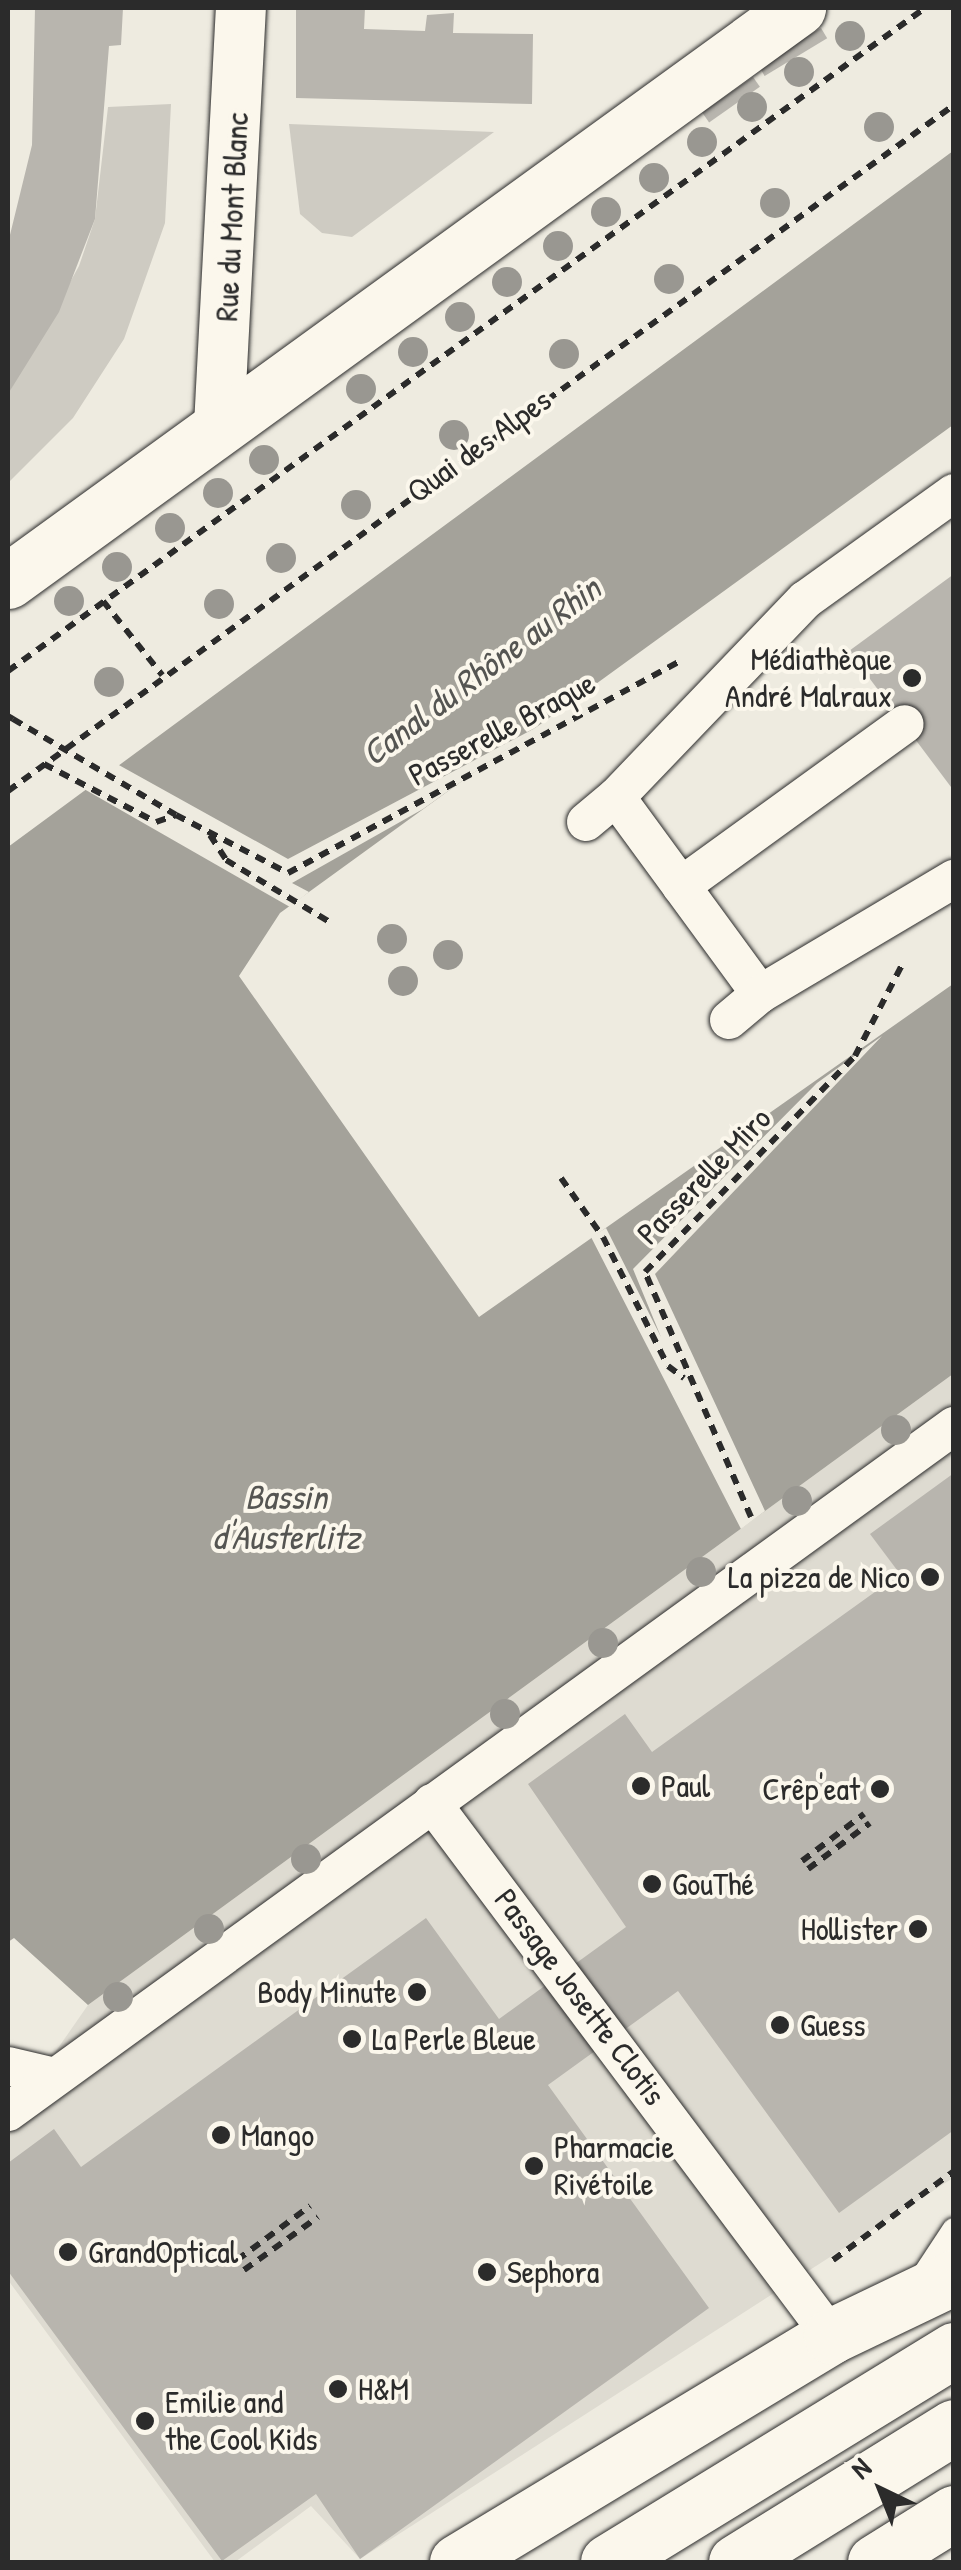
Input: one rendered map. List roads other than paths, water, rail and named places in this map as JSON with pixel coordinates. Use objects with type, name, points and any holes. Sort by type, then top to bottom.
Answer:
[{"type":"main road","points":[[8,581],[798,8]]},
{"type":"main road","points":[[457,2562],[831,2336],[904,2308],[954,2278]]},
{"type":"main road","points":[[608,2562],[954,2350]]},
{"type":"main road","points":[[736,2562],[954,2427]]},
{"type":"main road","points":[[875,2562],[954,2514]]},
{"type":"street","name":"Rue du Mont Blanc","points":[[218,426],[241,8]]},
{"type":"street","points":[[586,822],[616,798],[805,600],[954,493]]},
{"type":"street","points":[[680,886],[905,724]]},
{"type":"street","points":[[616,798],[760,994]]},
{"type":"street","points":[[729,1020],[760,994],[948,883]]},
{"type":"street","points":[[8,2112],[954,1426]]},
{"type":"street","name":"Passage Josette Clotis","points":[[432,1804],[831,2336]]},
{"type":"street","points":[[8,2066],[55,2077]]},
{"type":"lane","points":[[904,2308],[954,2230]]},
{"type":"water","name":"Bassin d'Austerlitz","points":[[953,151],[953,425],[280,913],[239,976],[479,1317],[953,984],[953,1374],[88,2005],[14,1938],[8,1942],[8,847]]},
{"type":"place","name":"Médiathèque André Malraux","points":[[912,678]]},
{"type":"place","name":"La pizza de Nico","points":[[930,1577]]},
{"type":"place","name":"Paul","points":[[641,1786]]},
{"type":"place","name":"Crêp'eat","points":[[880,1789]]},
{"type":"place","name":"GouThé","points":[[652,1884]]},
{"type":"place","name":"Hollister","points":[[918,1929]]},
{"type":"place","name":"Body Minute","points":[[417,1992]]},
{"type":"place","name":"Guess","points":[[780,2025]]},
{"type":"place","name":"La Perle Bleue","points":[[352,2039]]},
{"type":"place","name":"Mango","points":[[221,2135]]},
{"type":"place","name":"Pharmacie Rivétoile","points":[[534,2166]]},
{"type":"place","name":"GrandOptical","points":[[68,2252]]},
{"type":"place","name":"Sephora","points":[[487,2272]]},
{"type":"place","name":"H&M","points":[[338,2389]]},
{"type":"place","name":"Emilie and the Cool Kids","points":[[145,2421]]},
{"type":"water label","name":"Canal du Rhône au Rhin","points":[[481,671]]}]
